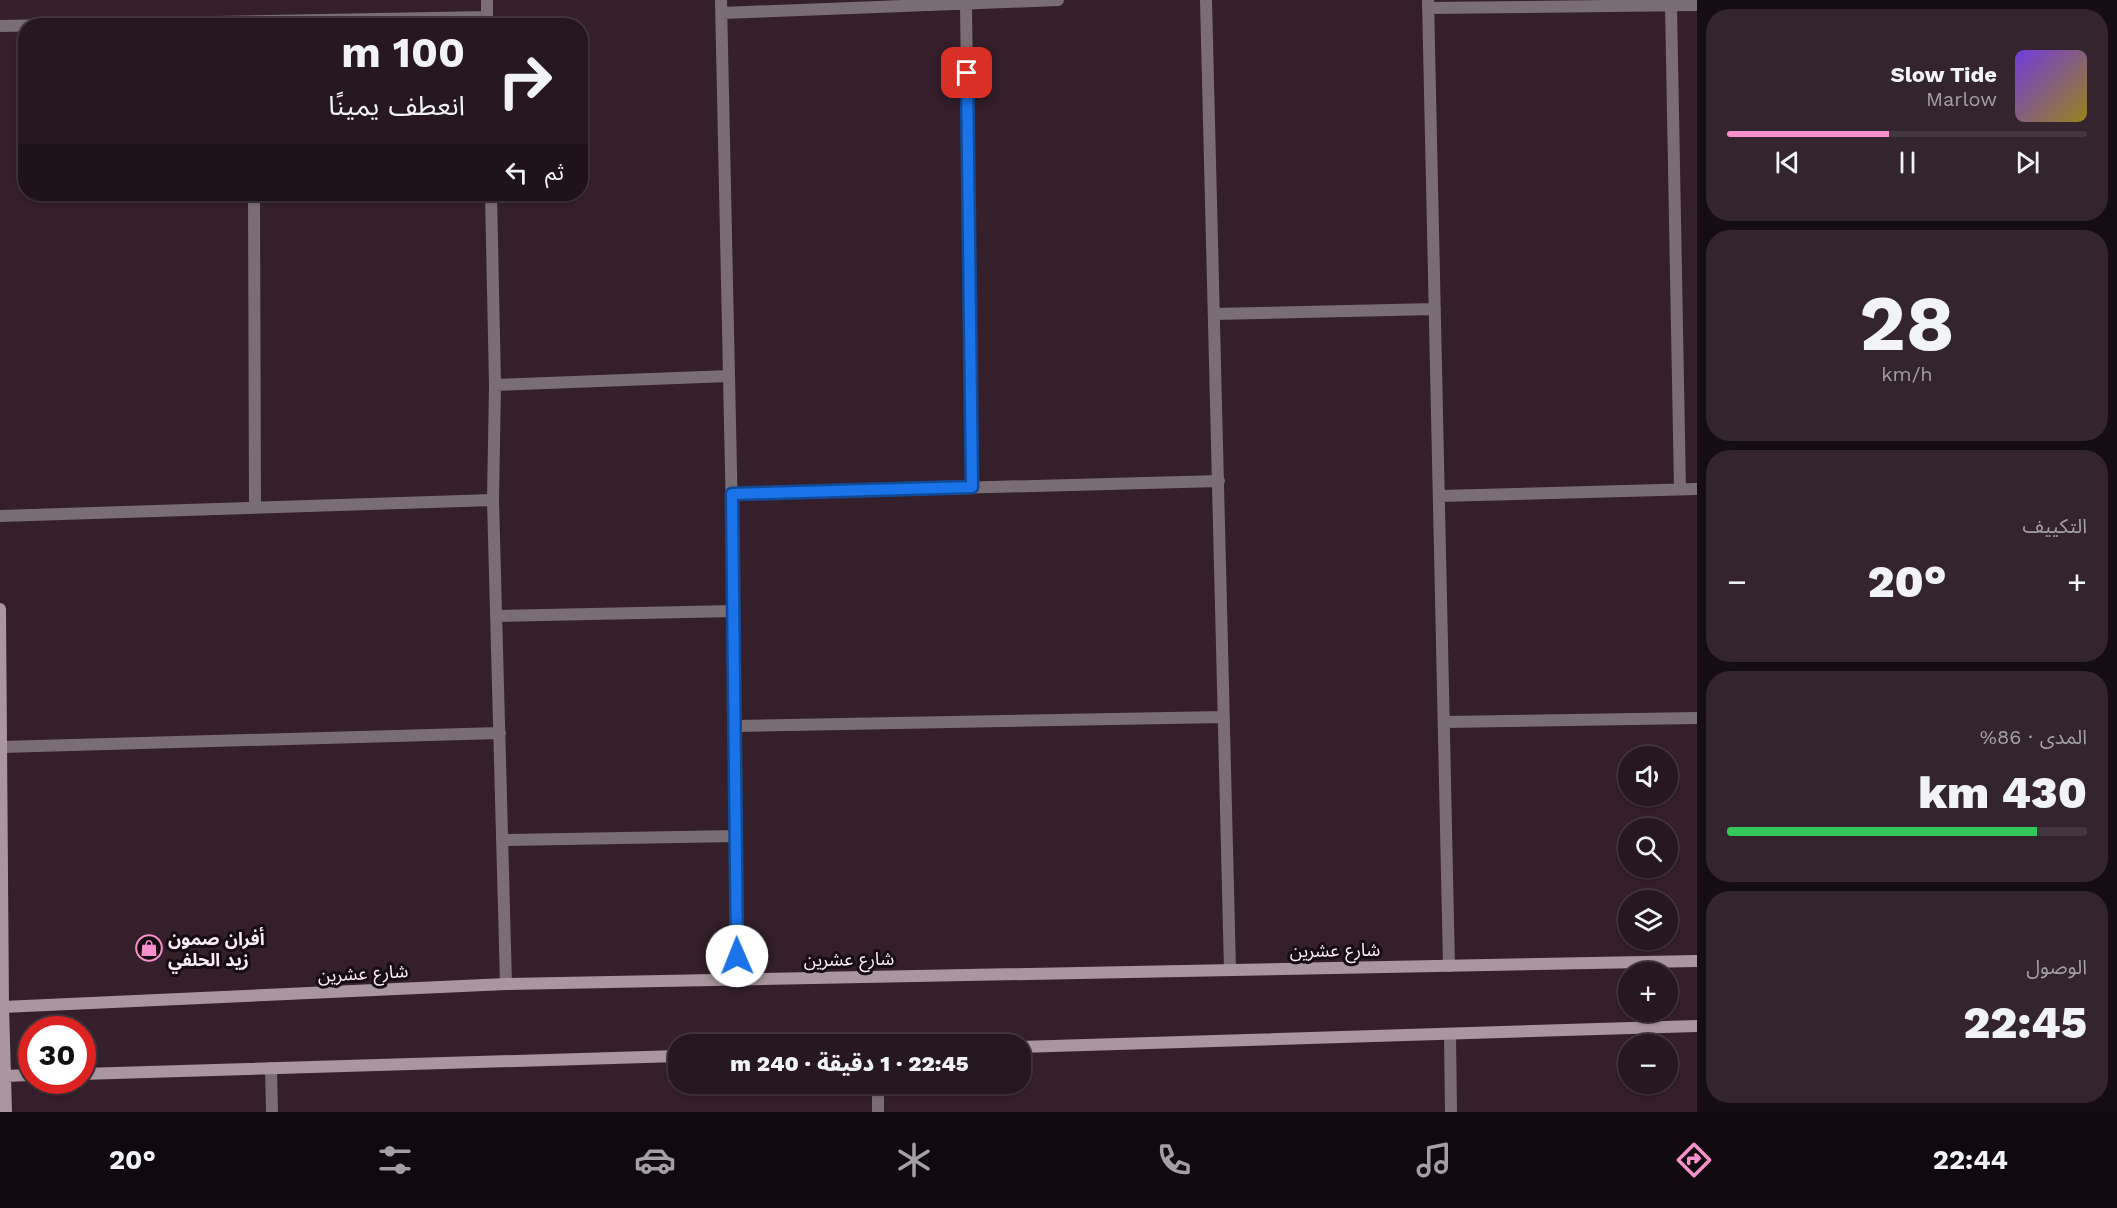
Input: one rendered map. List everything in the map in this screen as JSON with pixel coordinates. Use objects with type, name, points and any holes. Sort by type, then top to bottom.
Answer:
[{"type":"street","points":[[487,0],[487,18]]},
{"type":"street","points":[[722,0],[736,726],[738,980]]},
{"type":"street","points":[[722,13],[1058,0]]},
{"type":"street","points":[[1206,0],[1230,970]]},
{"type":"street","points":[[966,4],[972,487]]},
{"type":"street","points":[[1449,966],[1428,4],[1697,5]]},
{"type":"street","points":[[1671,5],[1680,489]]},
{"type":"street","points":[[0,26],[18,26]]},
{"type":"street","points":[[254,201],[255,508]]},
{"type":"street","points":[[491,201],[495,385],[493,500],[506,984]]},
{"type":"street","points":[[1214,314],[1435,309]]},
{"type":"street","points":[[495,385],[729,376]]},
{"type":"street","points":[[732,494],[1218,481]]},
{"type":"street","points":[[1439,496],[1697,489]]},
{"type":"street","points":[[0,516],[493,500]]},
{"type":"street","points":[[0,609],[6,1112]]},
{"type":"street","points":[[496,616],[734,611]]},
{"type":"street","points":[[736,726],[1224,717]]},
{"type":"street","points":[[1444,722],[1697,718]]},
{"type":"street","points":[[2,747],[500,733]]},
{"type":"street","points":[[503,840],[736,836]]},
{"type":"street","name":"شارع عشرين","points":[[3,1007],[506,984],[1697,961]]},
{"type":"street","points":[[1031,1047],[1697,1026]]},
{"type":"street","points":[[1450,1035],[1451,1112]]},
{"type":"street","points":[[96,1074],[668,1056]]},
{"type":"street","points":[[271,1068],[272,1112]]},
{"type":"street","points":[[5,1076],[18,1076]]},
{"type":"street","points":[[878,1094],[878,1112]]},
{"type":"place","name":"أفران صمون زيد الحلفي","points":[[149,948]]},
{"type":"route","points":[[737,956],[732,494],[972,487],[967,73]]}]
